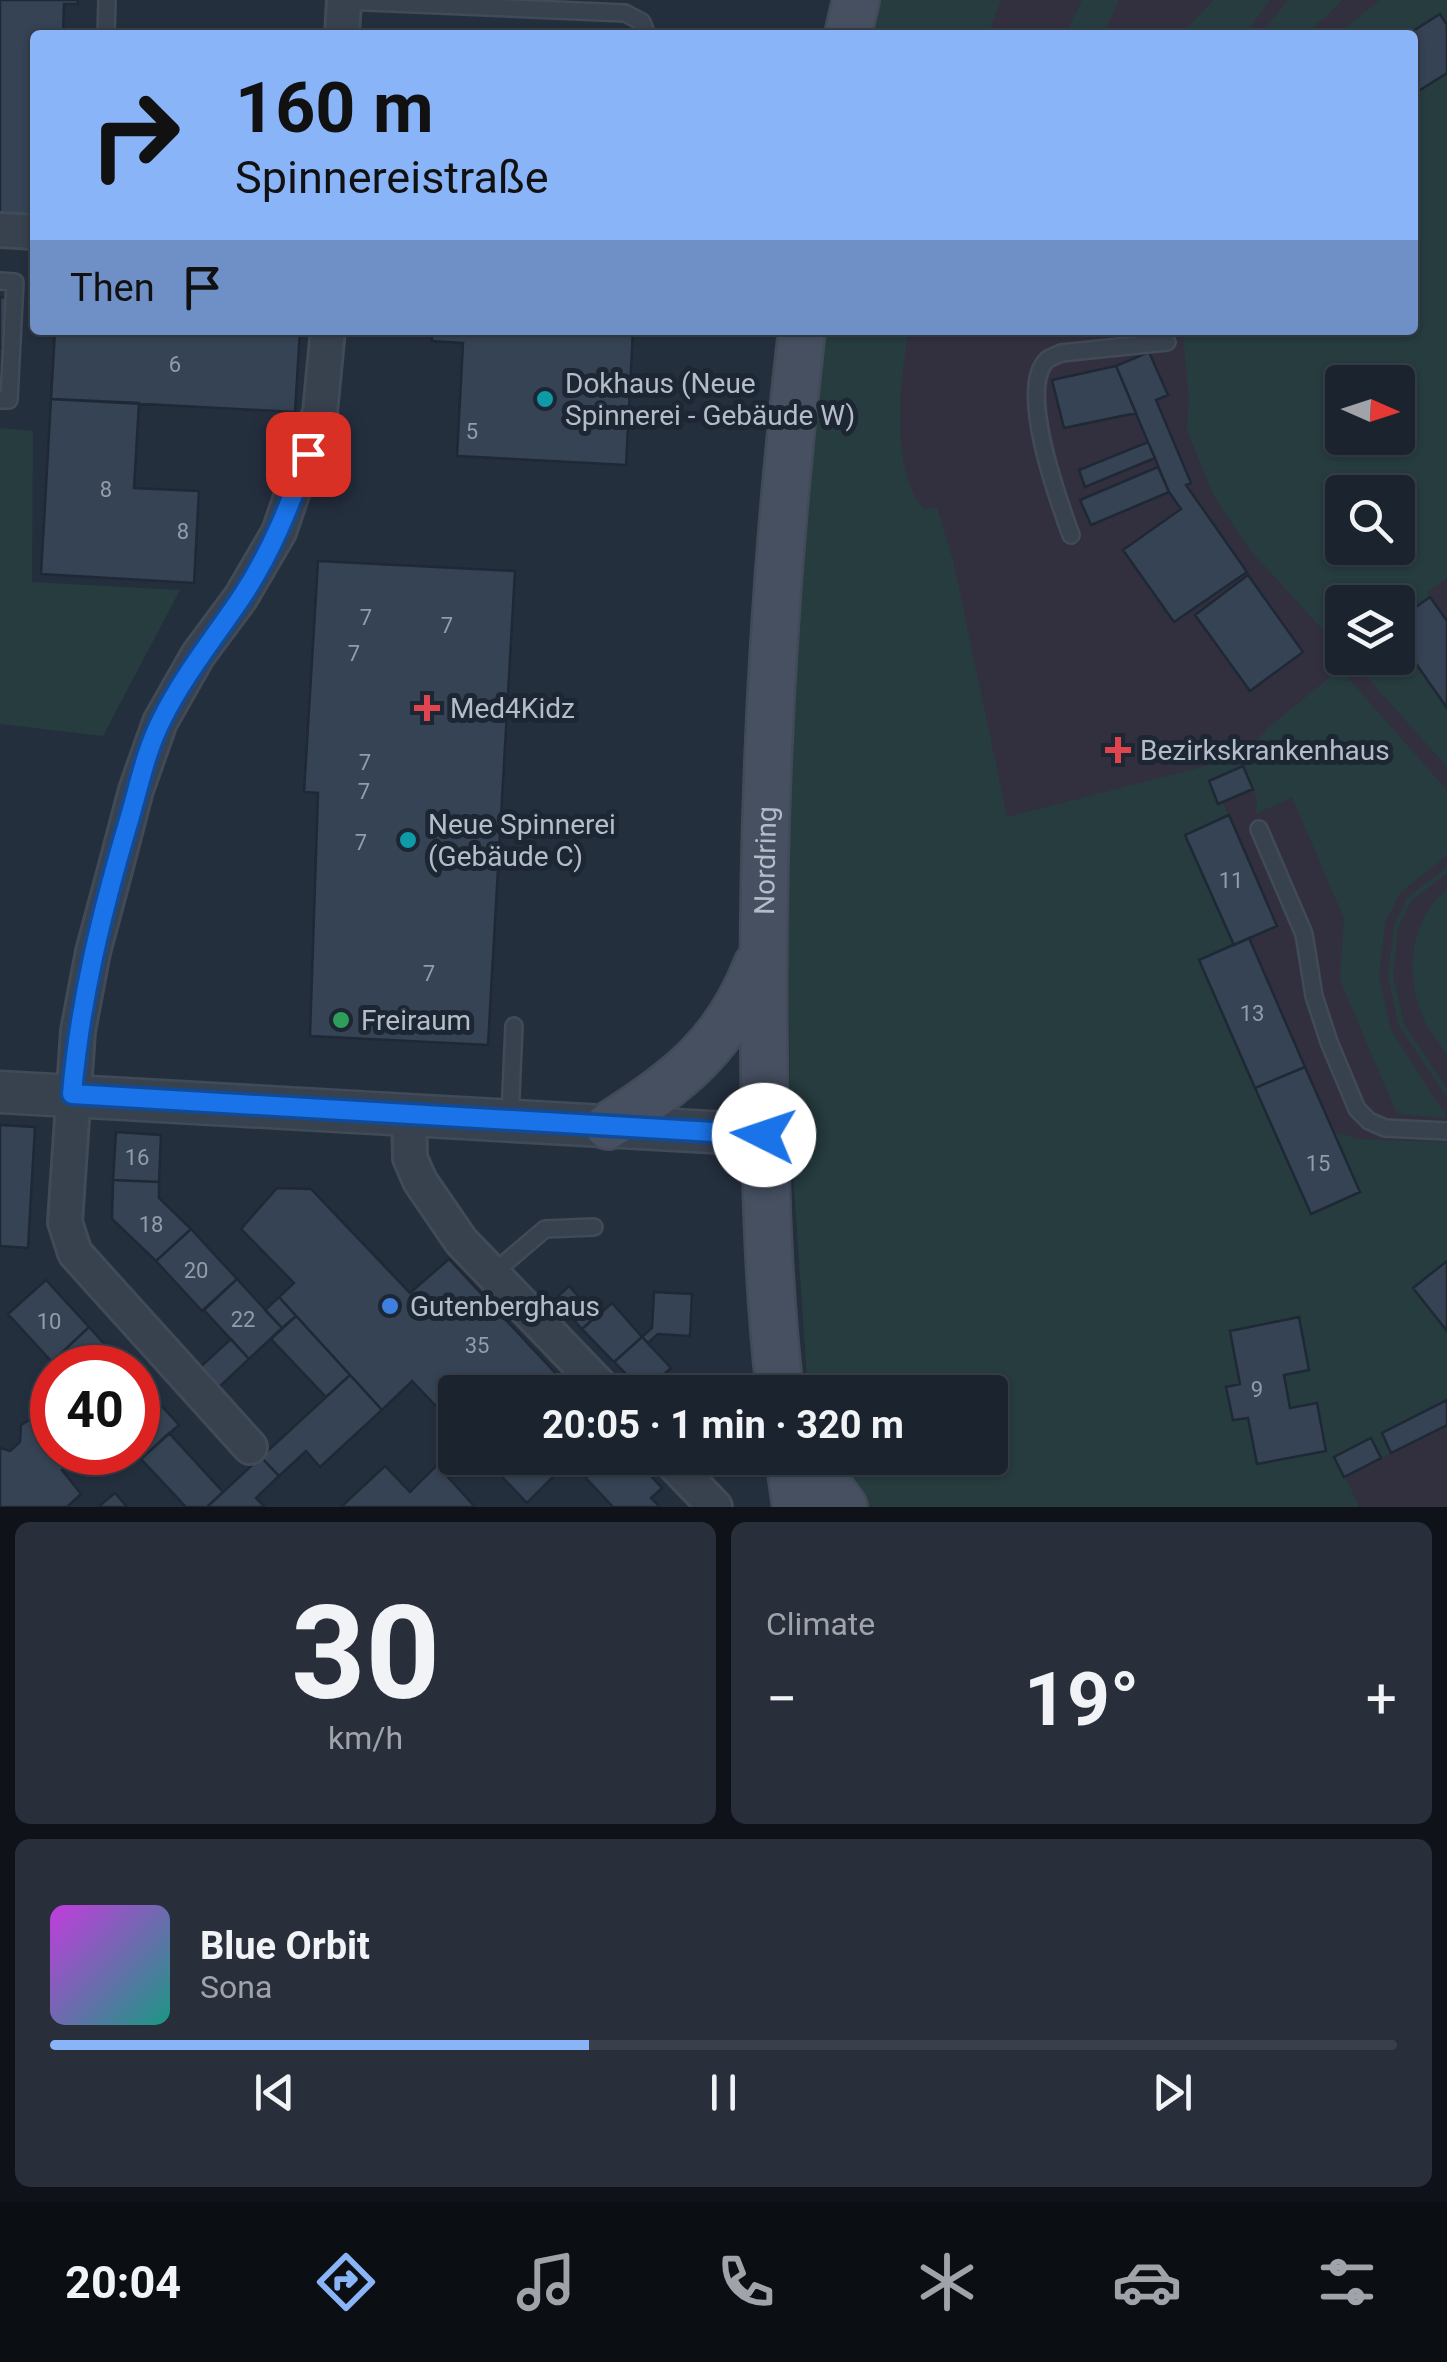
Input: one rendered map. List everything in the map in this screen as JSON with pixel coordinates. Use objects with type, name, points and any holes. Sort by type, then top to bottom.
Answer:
[{"type":"main road","points":[[849,30],[856,0]]},
{"type":"main road","name":"Nordring","points":[[779,1375],[764,1135],[763,949],[778,584],[802,335]]},
{"type":"main road","points":[[608,1126],[662,1092],[719,1038],[744,1000],[763,949]]},
{"type":"main road","points":[[791,1475],[796,1507]]},
{"type":"main road","points":[[820,1475],[844,1507]]},
{"type":"street","points":[[342,30],[344,0]]},
{"type":"street","points":[[0,230],[30,232]]},
{"type":"street","points":[[250,1447],[75,1253],[65,1222],[72,1094],[78,1031],[93,952],[136,790],[164,716],[198,655],[241,597],[279,532],[320,412],[328,335]]},
{"type":"street","points":[[0,1092],[764,1135]]},
{"type":"street","points":[[409,1115],[410,1158],[420,1181],[462,1241],[590,1375]]},
{"type":"street","points":[[684,1475],[715,1507]]},
{"type":"lane","points":[[106,30],[107,0]]},
{"type":"lane","points":[[344,0],[625,13],[642,22],[646,30]]},
{"type":"lane","points":[[0,281],[15,282],[10,400],[0,400]]},
{"type":"lane","points":[[1071,534],[1050,478],[1038,419],[1038,378],[1046,361],[1060,353],[1167,342]]},
{"type":"lane","points":[[1259,829],[1298,919],[1314,996],[1357,1110],[1368,1121],[1385,1128],[1447,1131]]},
{"type":"lane","points":[[510,1121],[514,1026]]},
{"type":"lane","points":[[492,1274],[545,1229],[594,1227]]},
{"type":"shaded area","name":"Bezirkskrankenhaus","points":[[876,0],[1447,0],[1447,1507],[857,1507],[944,1475],[1008,1475],[1008,1375],[807,1375],[791,1142],[786,842],[819,335],[1418,335],[1418,30],[867,30]]},
{"type":"green space","points":[[876,0],[1001,0],[990,30],[867,30]]},
{"type":"green space","points":[[1082,0],[1119,0],[1105,30],[1068,30]]},
{"type":"green space","points":[[1214,0],[1270,0],[1249,30],[1185,30]]},
{"type":"green space","points":[[1288,0],[1343,0],[1311,30],[1264,30]]},
{"type":"green space","points":[[1380,0],[1447,0],[1447,25],[1440,14],[1415,30],[1342,30]]},
{"type":"green space","points":[[1447,73],[1447,578],[1427,592],[1430,597],[1415,608],[1415,585],[1325,585],[1325,632],[1250,550],[1214,496],[1187,431],[1189,401],[1183,335],[1418,335],[1418,92]]},
{"type":"green space","points":[[819,335],[908,335],[900,423],[906,471],[924,509],[937,507],[953,560],[1007,817],[1241,757],[1269,727],[1333,675],[1345,675],[1447,790],[1447,855],[1400,893],[1385,923],[1379,977],[1391,1030],[1447,1118],[1397,1114],[1340,980],[1344,919],[1292,797],[1256,814],[1257,798],[1243,766],[1209,781],[1218,803],[1222,802],[1229,815],[1185,835],[1234,945],[1200,961],[1310,1213],[1360,1192],[1334,1132],[1358,1139],[1447,1142],[1447,1261],[1413,1288],[1447,1331],[1447,1425],[1345,1476],[1359,1507],[857,1507],[834,1475],[1008,1475],[1008,1375],[807,1375],[791,1142],[786,842],[791,619]],"holes":[[[1299,1317],[1309,1370],[1284,1375],[1290,1408],[1317,1403],[1325,1451],[1257,1464],[1248,1418],[1233,1420],[1226,1387],[1240,1384],[1230,1331]]]},
{"type":"green space","points":[[0,428],[33,431],[32,582],[180,590],[103,736],[0,724]]},
{"type":"green space","points":[[1415,662],[1447,708],[1447,767],[1365,675],[1415,675]]},
{"type":"green space","points":[[1447,867],[1447,873],[1411,901],[1398,928],[1393,976],[1404,1024],[1447,1089],[1447,1098],[1399,1026],[1388,976],[1394,926],[1407,898]]},
{"type":"green space","points":[[1447,890],[1447,1055],[1425,1022],[1413,969],[1424,917]]},
{"type":"building","points":[[0,0],[78,0],[78,4],[64,4],[63,30],[30,30],[30,221],[0,219]]},
{"type":"building","points":[[1440,14],[1447,25],[1447,73],[1418,91],[1418,30],[1415,30]]},
{"type":"building","points":[[0,297],[6,298],[3,347],[0,347]]},
{"type":"building","points":[[55,335],[300,335],[295,412],[51,399]]},
{"type":"building","name":"Dokhaus (Neue Spinnerei - Gebäude W)","points":[[432,335],[633,335],[626,465],[457,456],[463,343],[432,341]]},
{"type":"building","points":[[1149,352],[1168,395],[1156,400],[1191,483],[1186,485],[1247,572],[1174,622],[1123,550],[1181,509],[1169,492],[1116,366]]},
{"type":"building","points":[[1116,366],[1136,413],[1064,428],[1052,380]]},
{"type":"building","points":[[51,399],[139,403],[134,488],[199,491],[194,583],[41,574]]},
{"type":"building","points":[[1148,442],[1155,458],[1085,487],[1079,470]]},
{"type":"building","points":[[1158,467],[1169,492],[1091,525],[1080,500]]},
{"type":"building","name":"Neue Spinnerei (Gebäude C)","points":[[318,561],[515,571],[488,1045],[310,1036],[318,793],[304,792]]},
{"type":"building","points":[[1248,575],[1303,652],[1250,691],[1195,615]]},
{"type":"building","points":[[1430,597],[1447,621],[1447,708],[1415,662],[1415,608]]},
{"type":"building","points":[[1243,766],[1253,789],[1218,804],[1209,781]]},
{"type":"building","points":[[1229,815],[1277,926],[1234,945],[1185,835]]},
{"type":"building","points":[[1249,938],[1305,1067],[1255,1088],[1199,960]]},
{"type":"building","points":[[1305,1067],[1360,1192],[1311,1214],[1255,1088]]},
{"type":"building","points":[[0,1125],[35,1127],[28,1248],[0,1246]]},
{"type":"building","points":[[116,1132],[161,1135],[159,1182],[113,1180]]},
{"type":"building","points":[[113,1180],[159,1182],[159,1198],[191,1229],[156,1261],[112,1219]]},
{"type":"building","name":"Gutenberghaus","points":[[277,1188],[311,1189],[410,1293],[449,1259],[557,1375],[438,1375],[438,1408],[412,1381],[382,1410],[279,1297],[294,1283],[241,1229]]},
{"type":"building","points":[[191,1229],[237,1279],[202,1311],[156,1261]]},
{"type":"building","points":[[1447,1261],[1447,1331],[1413,1288]]},
{"type":"building","points":[[237,1279],[282,1328],[249,1359],[204,1310]]},
{"type":"building","points":[[46,1280],[89,1327],[70,1345],[36,1345],[8,1314]]},
{"type":"building","points":[[569,1286],[596,1316],[582,1329],[555,1299]]},
{"type":"building","points":[[654,1292],[692,1294],[690,1336],[658,1334],[648,1343],[642,1337],[652,1328]]},
{"type":"building","points":[[279,1297],[296,1316],[282,1328],[265,1310]]},
{"type":"building","points":[[612,1303],[642,1337],[614,1362],[582,1329]]},
{"type":"building","points":[[296,1316],[350,1375],[326,1397],[271,1339]]},
{"type":"building","points":[[1299,1317],[1309,1370],[1284,1375],[1290,1408],[1317,1403],[1326,1451],[1257,1464],[1248,1418],[1233,1420],[1226,1387],[1240,1384],[1230,1331]]},
{"type":"building","points":[[89,1327],[105,1345],[70,1345]]},
{"type":"building","points":[[642,1337],[671,1368],[663,1375],[627,1375],[614,1362]]},
{"type":"building","points":[[231,1339],[249,1359],[217,1389],[198,1369]]},
{"type":"building","points":[[350,1375],[382,1410],[320,1467],[306,1451],[279,1476],[261,1457]]},
{"type":"building","points":[[1447,1400],[1447,1425],[1391,1453],[1382,1433]]},
{"type":"building","points":[[160,1404],[179,1425],[160,1442]]},
{"type":"building","points":[[30,1420],[30,1475],[66,1475],[81,1494],[67,1507],[0,1507],[0,1448],[10,1451],[20,1442],[21,1425]]},
{"type":"building","points":[[169,1433],[223,1492],[207,1507],[186,1507],[156,1475],[160,1475],[160,1441]]},
{"type":"building","points":[[1371,1438],[1381,1458],[1344,1477],[1334,1457]]},
{"type":"building","points":[[261,1457],[279,1476],[256,1498],[265,1507],[207,1507]]},
{"type":"building","points":[[437,1465],[438,1475],[446,1475],[475,1507],[341,1507],[385,1466],[410,1492]]},
{"type":"building","points":[[500,1475],[555,1475],[527,1503]]},
{"type":"building","points":[[650,1475],[662,1488],[651,1498],[660,1507],[613,1507],[586,1478]]},
{"type":"building","points":[[115,1493],[127,1507],[98,1507]]},
{"type":"place","name":"Dokhaus (Neue Spinnerei - Gebäude W)","points":[[545,399]]},
{"type":"place","name":"Med4Kidz","points":[[427,708]]},
{"type":"place","name":"Bezirkskrankenhaus","points":[[1118,750]]},
{"type":"place","name":"Neue Spinnerei (Gebäude C)","points":[[408,840]]},
{"type":"place","name":"Freiraum","points":[[341,1020]]},
{"type":"place","name":"Gutenberghaus","points":[[390,1306]]},
{"type":"route","points":[[308,454],[279,532],[241,597],[198,655],[160,722],[136,790],[93,952],[78,1031],[72,1094],[764,1135]]}]
